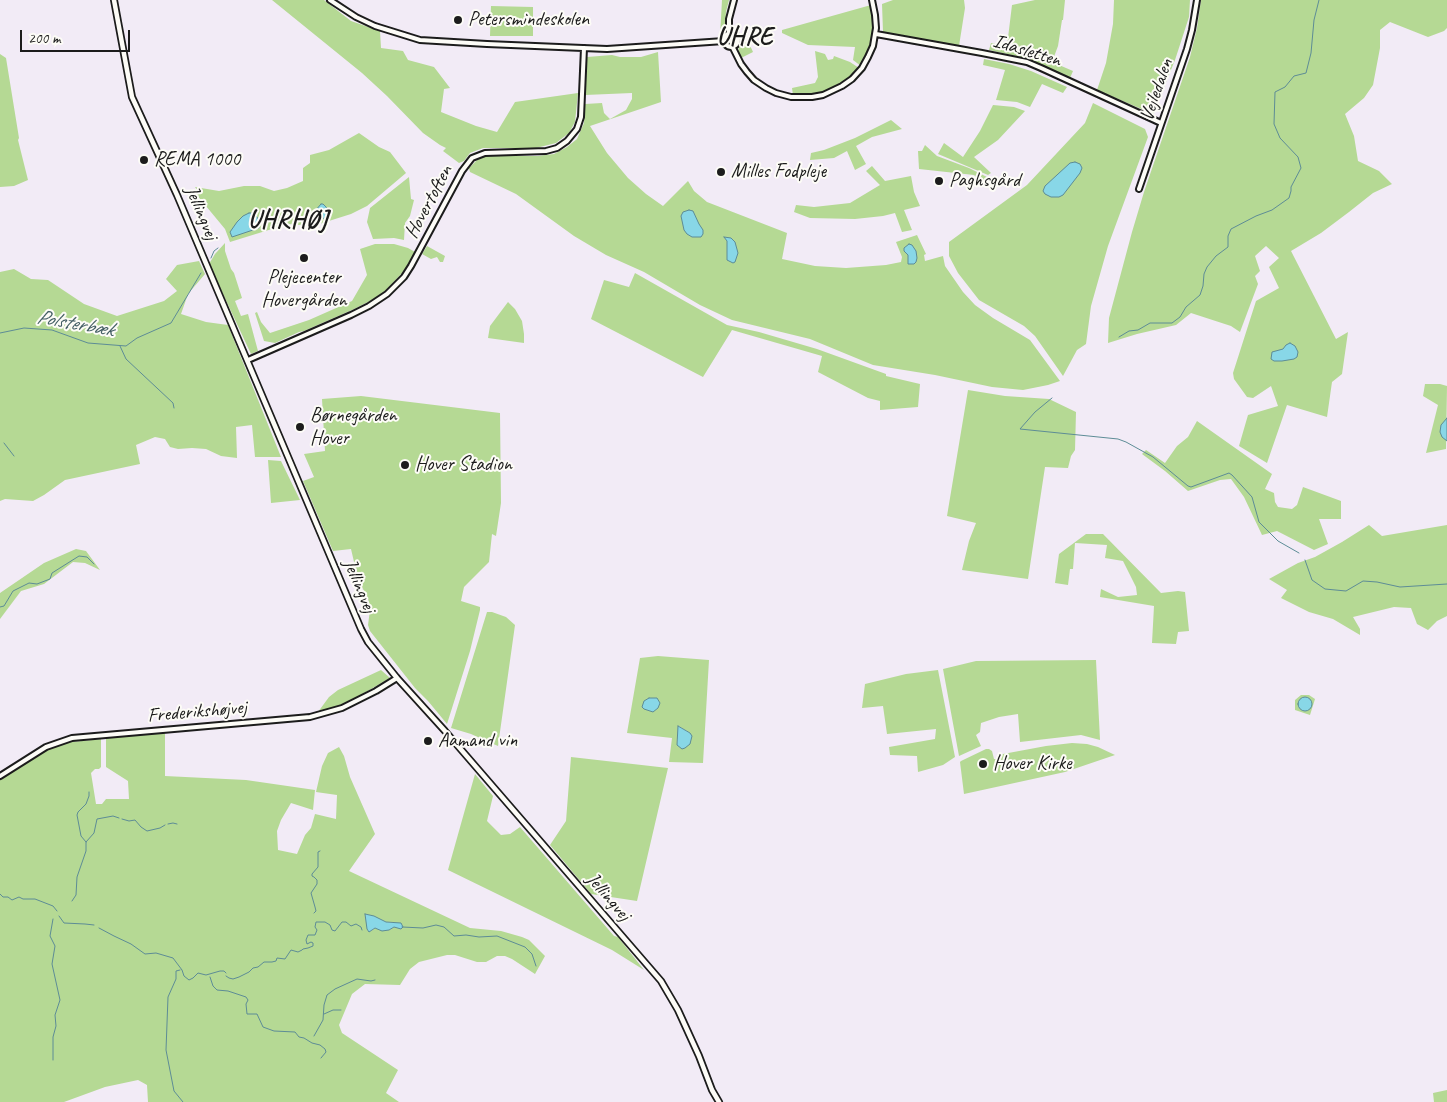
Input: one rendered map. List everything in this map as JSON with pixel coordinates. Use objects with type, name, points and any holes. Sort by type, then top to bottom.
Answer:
[{"type":"main road","name":"Jellingvej","points":[[114,0],[132,97],[174,188],[361,629],[374,650],[397,678],[661,981],[682,1018],[712,1090],[719,1102]]},
{"type":"street","points":[[330,0],[356,17],[375,26],[420,40],[584,48],[616,48],[724,41]]},
{"type":"street","points":[[724,41],[729,33],[734,0]]},
{"type":"street","points":[[724,41],[727,45],[732,46],[741,64],[754,80],[766,88],[784,96],[802,98],[833,92],[854,77],[873,46],[876,34],[872,0]]},
{"type":"street","name":"Vejledalen","points":[[1139,189],[1187,49],[1197,0]]},
{"type":"street","points":[[729,33],[737,37],[737,42],[732,46]]},
{"type":"street","name":"Idasletten","points":[[876,34],[1027,62],[1161,123]]},
{"type":"street","name":"Hovertoften","points":[[248,360],[369,306],[387,294],[404,277],[462,171],[475,156],[488,152],[548,151],[570,139],[578,127],[581,118],[584,48]]},
{"type":"street","name":"Frederikshøjvej","points":[[0,776],[40,750],[72,738],[310,717],[342,708],[397,678]]},
{"type":"green space","points":[[272,0],[324,0],[351,21],[380,31],[381,48],[403,51],[408,60],[434,67],[450,88],[444,89],[441,112],[497,132],[515,102],[578,93],[575,122],[569,133],[556,143],[536,148],[483,148],[470,153],[464,161],[459,163],[443,151],[446,148],[423,133],[362,73]]},
{"type":"green space","points":[[722,0],[729,0],[725,29],[720,36]]},
{"type":"green space","points":[[893,0],[964,0],[965,8],[959,46],[883,32],[882,4]]},
{"type":"green space","points":[[1035,0],[1065,0],[1058,46],[1052,62],[1073,71],[1070,78],[1025,58],[989,50],[991,43],[1007,46],[1012,5]]},
{"type":"green space","points":[[1114,0],[1190,0],[1189,17],[1175,60],[1153,114],[1097,90],[1106,63],[1113,24]]},
{"type":"green space","points":[[1201,0],[1447,0],[1447,28],[1444,31],[1428,37],[1390,22],[1380,30],[1380,48],[1373,85],[1364,98],[1345,114],[1354,136],[1358,161],[1379,171],[1392,184],[1373,193],[1321,233],[1291,251],[1336,339],[1348,332],[1342,374],[1332,382],[1327,417],[1287,405],[1267,463],[1239,446],[1248,415],[1278,406],[1271,386],[1253,398],[1247,397],[1234,379],[1233,373],[1256,301],[1279,288],[1269,267],[1279,258],[1266,246],[1255,256],[1260,271],[1255,276],[1258,284],[1240,332],[1231,326],[1191,313],[1176,325],[1108,343],[1109,318],[1132,232],[1190,57]]},
{"type":"green space","points":[[871,5],[874,18],[873,36],[870,48],[861,66],[853,60],[855,47],[808,45],[782,33],[782,30]]},
{"type":"green space","points":[[491,6],[533,7],[533,36],[490,36]]},
{"type":"green space","points":[[748,41],[753,52],[741,58],[738,52],[739,47]]},
{"type":"green space","points":[[815,51],[825,54],[828,60],[833,59],[834,56],[850,62],[859,68],[841,85],[821,94],[812,96],[793,95],[792,88],[815,83],[818,77]]},
{"type":"green space","points":[[658,52],[661,102],[590,126],[607,153],[628,178],[646,194],[663,206],[688,181],[694,191],[707,202],[787,233],[782,259],[815,266],[846,268],[901,262],[902,257],[896,242],[917,235],[926,254],[924,255],[925,261],[943,256],[945,266],[963,292],[975,305],[1030,340],[1060,381],[1023,390],[992,387],[873,365],[810,339],[732,320],[700,305],[644,272],[606,255],[574,236],[516,194],[470,172],[469,168],[477,160],[485,156],[537,156],[554,154],[567,147],[577,139],[584,123],[585,104],[602,103],[604,113],[610,119],[626,110],[632,99],[632,93],[585,95],[587,57],[612,55],[641,57]]},
{"type":"green space","points":[[0,54],[6,58],[18,140],[28,180],[14,186],[0,187]]},
{"type":"green space","points":[[984,59],[1031,71],[1067,87],[1063,93],[1042,84],[1030,107],[1017,102],[996,100],[1005,70],[983,65]]},
{"type":"green space","points":[[1093,103],[1145,129],[1148,137],[1108,246],[1091,306],[1086,344],[1077,350],[1063,376],[1035,336],[1024,326],[979,300],[958,273],[949,256],[949,242],[1027,185],[1085,123]]},
{"type":"green space","points":[[993,105],[1014,107],[1025,111],[998,140],[974,157],[991,173],[988,175],[938,154],[944,143],[963,157],[980,131]]},
{"type":"green space","points":[[891,120],[902,129],[872,137],[856,146],[866,164],[855,170],[847,151],[834,158],[810,160],[811,153],[855,138]]},
{"type":"green space","points":[[359,133],[390,152],[406,173],[367,206],[351,214],[313,226],[288,224],[230,242],[225,229],[196,194],[197,190],[195,187],[219,191],[244,186],[260,186],[274,191],[287,188],[303,181],[303,168],[310,163],[310,155],[329,150]]},
{"type":"green space","points":[[925,145],[937,156],[987,177],[981,182],[974,175],[919,169],[918,151],[922,151]]},
{"type":"green space","points":[[872,166],[885,181],[911,176],[914,192],[920,206],[904,210],[912,230],[902,232],[895,213],[855,219],[810,218],[794,212],[796,205],[814,207],[850,203],[880,185],[866,171]]},
{"type":"green space","points":[[409,177],[411,199],[414,200],[410,216],[405,223],[404,240],[394,238],[373,239],[367,222],[370,208]]},
{"type":"green space","points":[[225,243],[225,251],[242,298],[235,301],[241,316],[248,314],[258,351],[251,354],[209,264]]},
{"type":"green space","points":[[375,244],[394,244],[415,252],[404,271],[385,291],[352,310],[275,343],[264,341],[255,313],[257,312],[261,322],[270,333],[309,320],[352,301],[367,275],[360,249]]},
{"type":"green space","points":[[427,246],[445,256],[443,262],[440,262],[437,257],[431,259],[422,254]]},
{"type":"green space","points":[[199,261],[205,274],[188,294],[181,314],[206,322],[228,325],[281,457],[255,457],[252,425],[236,427],[237,458],[221,456],[206,449],[178,449],[170,447],[165,439],[155,437],[136,445],[140,464],[65,480],[33,501],[5,499],[0,501],[0,272],[14,269],[31,279],[48,280],[84,304],[117,316],[164,301],[177,291],[166,279],[177,265]]},
{"type":"green space","points":[[635,273],[727,325],[817,349],[886,374],[886,376],[920,384],[918,407],[880,410],[880,401],[868,398],[818,372],[822,356],[732,330],[703,377],[591,319],[604,280],[629,287]]},
{"type":"green space","points":[[508,302],[522,321],[524,343],[488,338],[490,326]]},
{"type":"green space","points":[[1425,384],[1447,386],[1446,449],[1426,453],[1438,405],[1423,396]]},
{"type":"green space","points":[[968,390],[1005,396],[1049,399],[1076,412],[1075,450],[1071,456],[1068,468],[1045,467],[1028,579],[962,570],[969,541],[976,523],[947,516]]},
{"type":"green space","name":"Hover Stadion","points":[[361,396],[500,413],[501,503],[496,536],[492,534],[489,562],[464,587],[461,601],[480,607],[480,610],[470,651],[447,724],[415,688],[370,631],[368,625],[370,610],[368,599],[358,579],[351,549],[333,551],[303,481],[314,477],[304,454],[325,451],[322,399]]},
{"type":"green space","points":[[1197,421],[1272,474],[1265,489],[1274,493],[1275,502],[1278,507],[1292,509],[1297,505],[1303,487],[1341,501],[1341,519],[1319,519],[1328,544],[1314,550],[1277,531],[1262,535],[1244,497],[1231,479],[1220,480],[1188,491],[1142,454],[1146,450],[1165,463],[1177,446],[1188,437]]},
{"type":"green space","points":[[268,460],[281,461],[300,500],[271,503]]},
{"type":"green space","points":[[1369,525],[1382,536],[1447,525],[1447,616],[1437,621],[1428,630],[1417,624],[1411,608],[1394,607],[1353,617],[1360,629],[1360,635],[1333,619],[1309,612],[1281,598],[1287,590],[1269,579],[1298,563],[1315,557]]},
{"type":"green space","points":[[1086,534],[1103,534],[1161,593],[1185,592],[1189,631],[1178,632],[1176,644],[1152,643],[1154,606],[1100,597],[1101,589],[1118,597],[1137,595],[1136,587],[1123,561],[1105,558],[1107,545],[1075,543],[1073,569],[1070,569],[1068,585],[1055,583],[1059,554]]},
{"type":"green space","points":[[76,549],[86,551],[100,570],[85,563],[73,562],[44,584],[21,591],[0,619],[0,593],[44,563]]},
{"type":"green space","points":[[487,612],[506,617],[515,625],[498,746],[471,734],[451,728]]},
{"type":"green space","points":[[658,656],[709,660],[703,763],[669,762],[672,738],[627,733],[640,658]],"holes":[[[678,726],[690,733],[677,743]]]},
{"type":"green space","points":[[1096,660],[1100,740],[1081,735],[1020,742],[1018,714],[999,717],[981,723],[980,732],[976,735],[981,746],[959,756],[943,669],[976,661]]},
{"type":"green space","points":[[381,670],[390,678],[347,703],[318,712],[329,697],[338,690]]},
{"type":"green space","points":[[938,670],[955,757],[943,765],[918,772],[917,756],[890,755],[889,747],[935,739],[936,729],[887,734],[883,706],[862,708],[865,684],[906,674]]},
{"type":"green space","points":[[1301,695],[1309,695],[1315,699],[1310,715],[1295,710],[1295,700]]},
{"type":"green space","points":[[165,733],[165,776],[246,780],[315,790],[313,810],[291,803],[277,831],[278,850],[297,854],[305,835],[311,828],[315,814],[336,819],[337,795],[316,792],[322,766],[328,753],[339,747],[375,834],[349,871],[470,928],[501,931],[529,940],[545,956],[535,974],[505,956],[497,956],[486,962],[477,962],[455,955],[447,955],[419,962],[410,969],[400,985],[365,984],[352,994],[339,1025],[342,1033],[398,1070],[386,1093],[399,1102],[148,1102],[147,1085],[138,1080],[105,1087],[64,1102],[0,1102],[0,779],[41,752],[62,743],[101,739],[101,767],[91,773],[96,804],[102,804],[106,799],[129,799],[128,781],[106,767],[106,737]],"holes":[[[366,914],[386,922],[394,922],[394,927],[389,930],[375,928],[368,931]]]},
{"type":"green space","points":[[1072,743],[1098,747],[1115,755],[1065,772],[964,794],[960,762],[986,749],[992,751],[994,759],[1001,759],[1003,754]]},
{"type":"green space","points":[[571,757],[668,768],[637,901],[591,894],[550,845],[566,821]]},
{"type":"green space","points":[[475,774],[493,796],[487,821],[501,835],[510,834],[520,827],[614,936],[618,937],[644,970],[612,950],[448,870]]},
{"type":"green space","points":[[1447,1090],[1447,1102],[1434,1102],[1433,1093]]},
{"type":"water","points":[[1070,163],[1080,164],[1082,168],[1063,195],[1051,197],[1045,194],[1043,191],[1045,186]]},
{"type":"water","points":[[321,204],[326,207],[330,215],[320,220],[314,215]]},
{"type":"water","points":[[693,211],[703,230],[701,237],[692,237],[684,230],[681,216],[683,212]]},
{"type":"water","points":[[249,213],[254,213],[257,217],[260,223],[259,228],[232,237],[230,232],[237,222]]},
{"type":"water","points":[[724,237],[731,238],[735,242],[738,253],[733,263],[727,260],[727,241]]},
{"type":"water","points":[[909,244],[916,251],[917,258],[914,264],[908,264],[908,255],[904,251],[904,248]]},
{"type":"water","points":[[1290,343],[1295,346],[1298,352],[1297,357],[1282,361],[1271,359],[1272,352],[1283,349]]},
{"type":"water","points":[[1447,418],[1447,441],[1440,432],[1441,425]]},
{"type":"water","points":[[1305,697],[1310,699],[1312,704],[1310,709],[1305,711],[1300,709],[1298,704],[1300,699]]},
{"type":"water","points":[[649,698],[657,698],[660,703],[653,712],[642,707],[644,701]]},
{"type":"water","points":[[678,726],[692,736],[690,744],[682,749],[677,745]]},
{"type":"water","points":[[365,914],[386,922],[401,923],[403,927],[401,929],[394,927],[382,931],[375,928],[369,932]]},
{"type":"waterway","points":[[1119,337],[1150,323],[1172,323],[1180,317],[1186,307],[1200,295],[1207,267],[1216,256],[1228,247],[1228,236],[1231,229],[1272,210],[1289,198],[1291,187],[1301,168],[1298,157],[1280,138],[1274,124],[1275,92],[1285,87],[1294,76],[1306,73],[1319,0]]},
{"type":"waterway","name":"Polsterbæk","points":[[211,258],[214,251],[218,248]]},
{"type":"waterway","name":"Polsterbæk","points":[[0,333],[24,328],[52,330],[88,343],[126,346],[137,338],[171,323],[201,273]]},
{"type":"waterway","points":[[120,346],[126,359],[173,403],[174,408]]},
{"type":"waterway","points":[[1052,398],[1035,412],[1020,429],[1118,439],[1153,457],[1191,487],[1229,473],[1252,497],[1259,522],[1278,541],[1299,553]]},
{"type":"waterway","points":[[4,443],[14,456]]},
{"type":"waterway","points":[[0,607],[4,606],[13,591],[29,583],[37,584],[50,579],[52,573],[79,556],[87,557],[94,564]]},
{"type":"waterway","points":[[1305,560],[1312,580],[1325,589],[1346,591],[1363,581],[1400,587],[1447,584]]},
{"type":"waterway","points":[[86,842],[81,836],[77,815],[86,804],[89,792]]},
{"type":"waterway","points":[[72,901],[76,895],[77,877],[86,851],[86,842],[94,833],[97,819],[113,816],[119,818]]},
{"type":"waterway","points":[[122,819],[135,820],[147,831],[165,825]]},
{"type":"waterway","points":[[168,824],[177,824]]},
{"type":"waterway","points":[[314,913],[316,911],[311,893],[317,884],[317,880],[312,874],[318,867],[318,852],[320,851]]},
{"type":"waterway","points":[[0,894],[12,900],[19,897],[35,899],[53,906],[57,911]]},
{"type":"waterway","points":[[59,916],[64,923],[94,925]]},
{"type":"waterway","points":[[53,919],[50,936],[55,946],[52,964],[60,1000],[55,1015],[53,1060]]},
{"type":"waterway","points":[[226,976],[233,979],[239,977],[264,962],[276,961],[277,958],[285,959],[291,950],[298,952],[313,946],[311,942],[307,944],[306,940],[308,935],[315,935],[317,930],[315,927],[316,922],[325,922],[335,931],[342,922],[346,922],[351,926],[356,924],[362,930]]},
{"type":"waterway","points":[[402,927],[423,928],[436,925],[444,927],[454,936],[497,936],[525,947],[532,954],[536,966]]},
{"type":"waterway","points":[[99,928],[131,944],[145,954],[156,953],[173,958],[184,976],[189,980],[198,973],[206,975],[220,971],[226,973]]},
{"type":"waterway","points":[[180,970],[176,971],[176,979],[168,997],[166,1050],[174,1091],[183,1102]]},
{"type":"waterway","points":[[210,977],[213,986],[217,990],[228,991],[246,997],[248,1000],[246,1004],[247,1014],[257,1014],[263,1027],[274,1031],[295,1032],[299,1037],[320,1045],[326,1052],[321,1058]]},
{"type":"waterway","points":[[314,1036],[323,1020],[327,995],[335,989],[357,979],[375,980]]},
{"type":"waterway","points":[[324,1014],[333,1010],[341,1010]]},
{"type":"place","name":"Petersmindeskolen","points":[[458,20]]},
{"type":"place","name":"REMA 1000","points":[[144,160]]},
{"type":"place","name":"Milles Fodpleje","points":[[721,172]]},
{"type":"place","name":"Paghsgård","points":[[939,181]]},
{"type":"place","name":"Plejecenter Hovergården","points":[[304,258]]},
{"type":"place","name":"Børnegården Hover","points":[[300,427]]},
{"type":"place","name":"Hover Stadion","points":[[405,465]]},
{"type":"place","name":"Aamand vin","points":[[428,741]]},
{"type":"place","name":"Hover Kirke","points":[[983,764]]},
{"type":"district","name":"UHRE","points":[[745,37]]},
{"type":"district","name":"UHRHØJ","points":[[288,220]]}]
